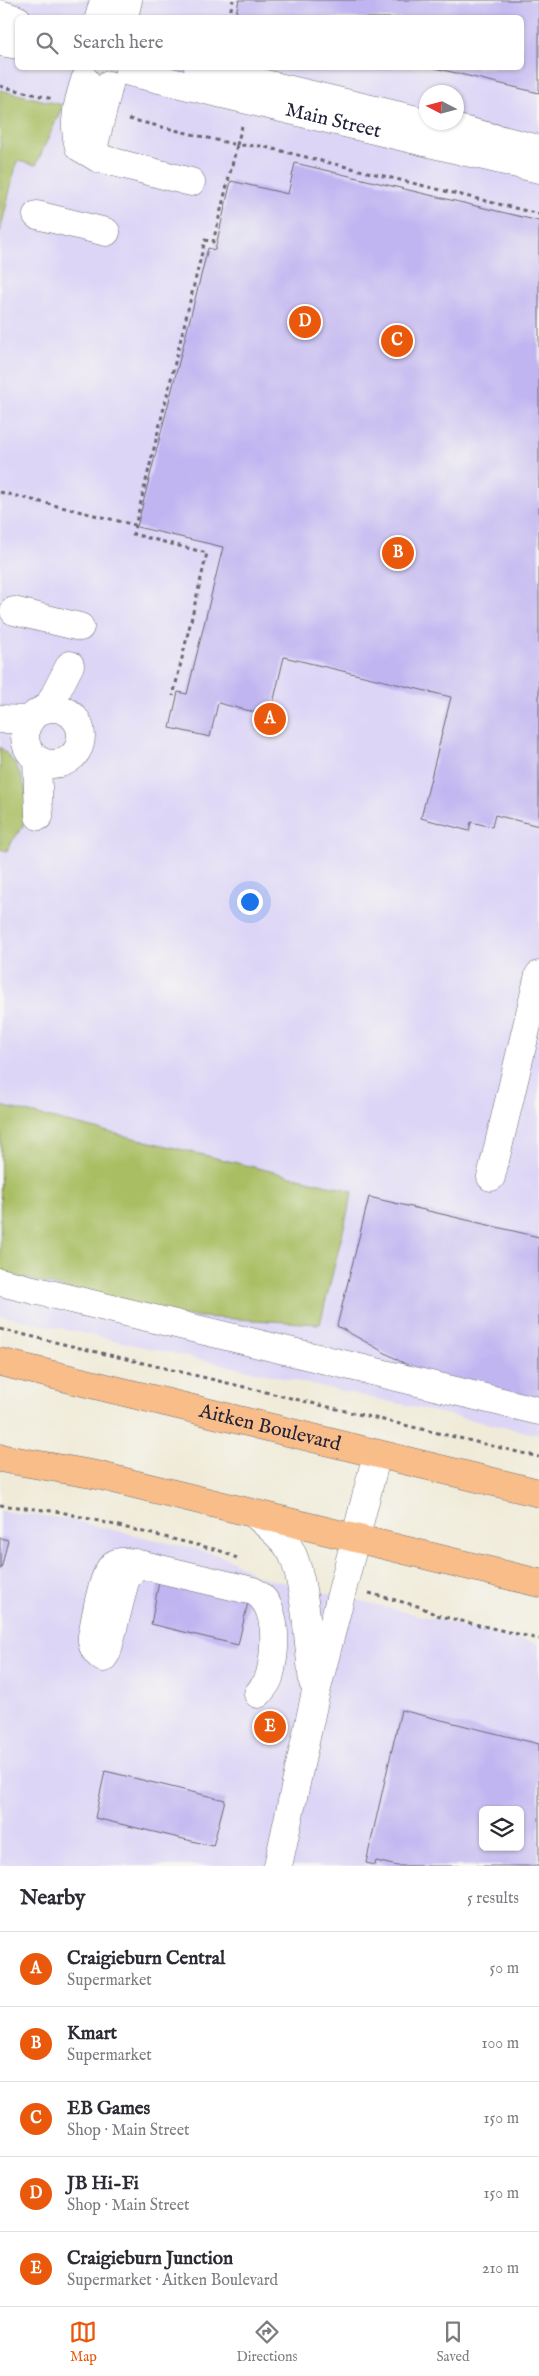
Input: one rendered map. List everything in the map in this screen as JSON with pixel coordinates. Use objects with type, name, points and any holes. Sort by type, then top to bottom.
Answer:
[{"type":"main road","name":"Aitken Boulevard","points":[[0,1362],[539,1493]]},
{"type":"main road","points":[[0,1458],[97,1475],[539,1583]]},
{"type":"street","points":[[101,15],[104,0]]},
{"type":"street","points":[[125,15],[128,0]]},
{"type":"street","points":[[0,14],[15,19]]},
{"type":"street","points":[[0,42],[15,44]]},
{"type":"street","name":"Main Street","points":[[207,70],[419,120]]},
{"type":"street","points":[[106,74],[94,145],[98,158],[191,182]]},
{"type":"street","name":"Main Street","points":[[106,74],[539,169]]},
{"type":"street","name":"Main Street","points":[[461,130],[539,149]]},
{"type":"street","points":[[37,215],[106,232]]},
{"type":"street","points":[[14,612],[80,627]]},
{"type":"street","points":[[0,719],[45,734],[0,730]]},
{"type":"street","points":[[491,1177],[539,975]]},
{"type":"street","points":[[0,1282],[539,1411]]},
{"type":"street","points":[[278,1866],[315,1696],[377,1454]]},
{"type":"street","points":[[253,1513],[275,1532],[290,1549],[300,1578],[315,1696]]},
{"type":"street","points":[[103,1658],[97,1654],[91,1642],[106,1578],[112,1565],[136,1563],[253,1591],[261,1595],[271,1609],[274,1641],[269,1677],[258,1694]]},
{"type":"path","points":[[230,15],[233,0]]},
{"type":"path","points":[[173,696],[207,553],[133,534],[205,240],[213,242],[237,145],[224,142]]},
{"type":"path","points":[[261,146],[539,214]]},
{"type":"path","points":[[0,492],[136,525]]},
{"type":"path","points":[[0,1329],[539,1458]]},
{"type":"shaded area","points":[[0,0],[539,0],[539,1435],[0,1315]]},
{"type":"shaded area","points":[[0,1511],[67,1519],[212,1553],[231,1560],[257,1576],[539,1644],[539,1866],[0,1866]]},
{"type":"green space","points":[[0,90],[63,105],[36,165],[17,161],[0,232]]},
{"type":"green space","points":[[0,747],[19,772],[24,783],[27,804],[23,825],[7,851],[0,849]]},
{"type":"green space","points":[[1,1106],[353,1191],[320,1324],[169,1315],[0,1272]]},
{"type":"building","points":[[239,0],[539,0],[539,93],[443,70],[524,70],[524,15],[236,15]]},
{"type":"building","points":[[295,163],[539,221],[539,826],[495,815],[492,827],[471,822],[469,831],[421,818],[451,697],[284,657],[270,716],[218,703],[210,737],[170,728],[178,692],[187,694],[223,547],[137,527],[208,248],[215,250],[231,181],[288,194]]},
{"type":"building","points":[[369,1197],[539,1237],[539,1405],[434,1380],[337,1326]]},
{"type":"building","points":[[0,1538],[8,1540],[1,1569],[0,1569]]},
{"type":"building","points":[[160,1576],[249,1598],[238,1645],[151,1624]]},
{"type":"building","points":[[401,1710],[539,1744],[539,1866],[397,1866],[376,1861],[375,1865],[366,1863]]},
{"type":"building","points":[[105,1771],[225,1800],[213,1846],[95,1818]]},
{"type":"place","name":"JB Hi-Fi","points":[[305,322]]},
{"type":"place","name":"EB Games","points":[[397,341]]},
{"type":"place","name":"Kmart","points":[[398,553]]},
{"type":"place","name":"Craigieburn Central","points":[[270,719]]},
{"type":"place","name":"Craigieburn Junction","points":[[270,1727]]}]
